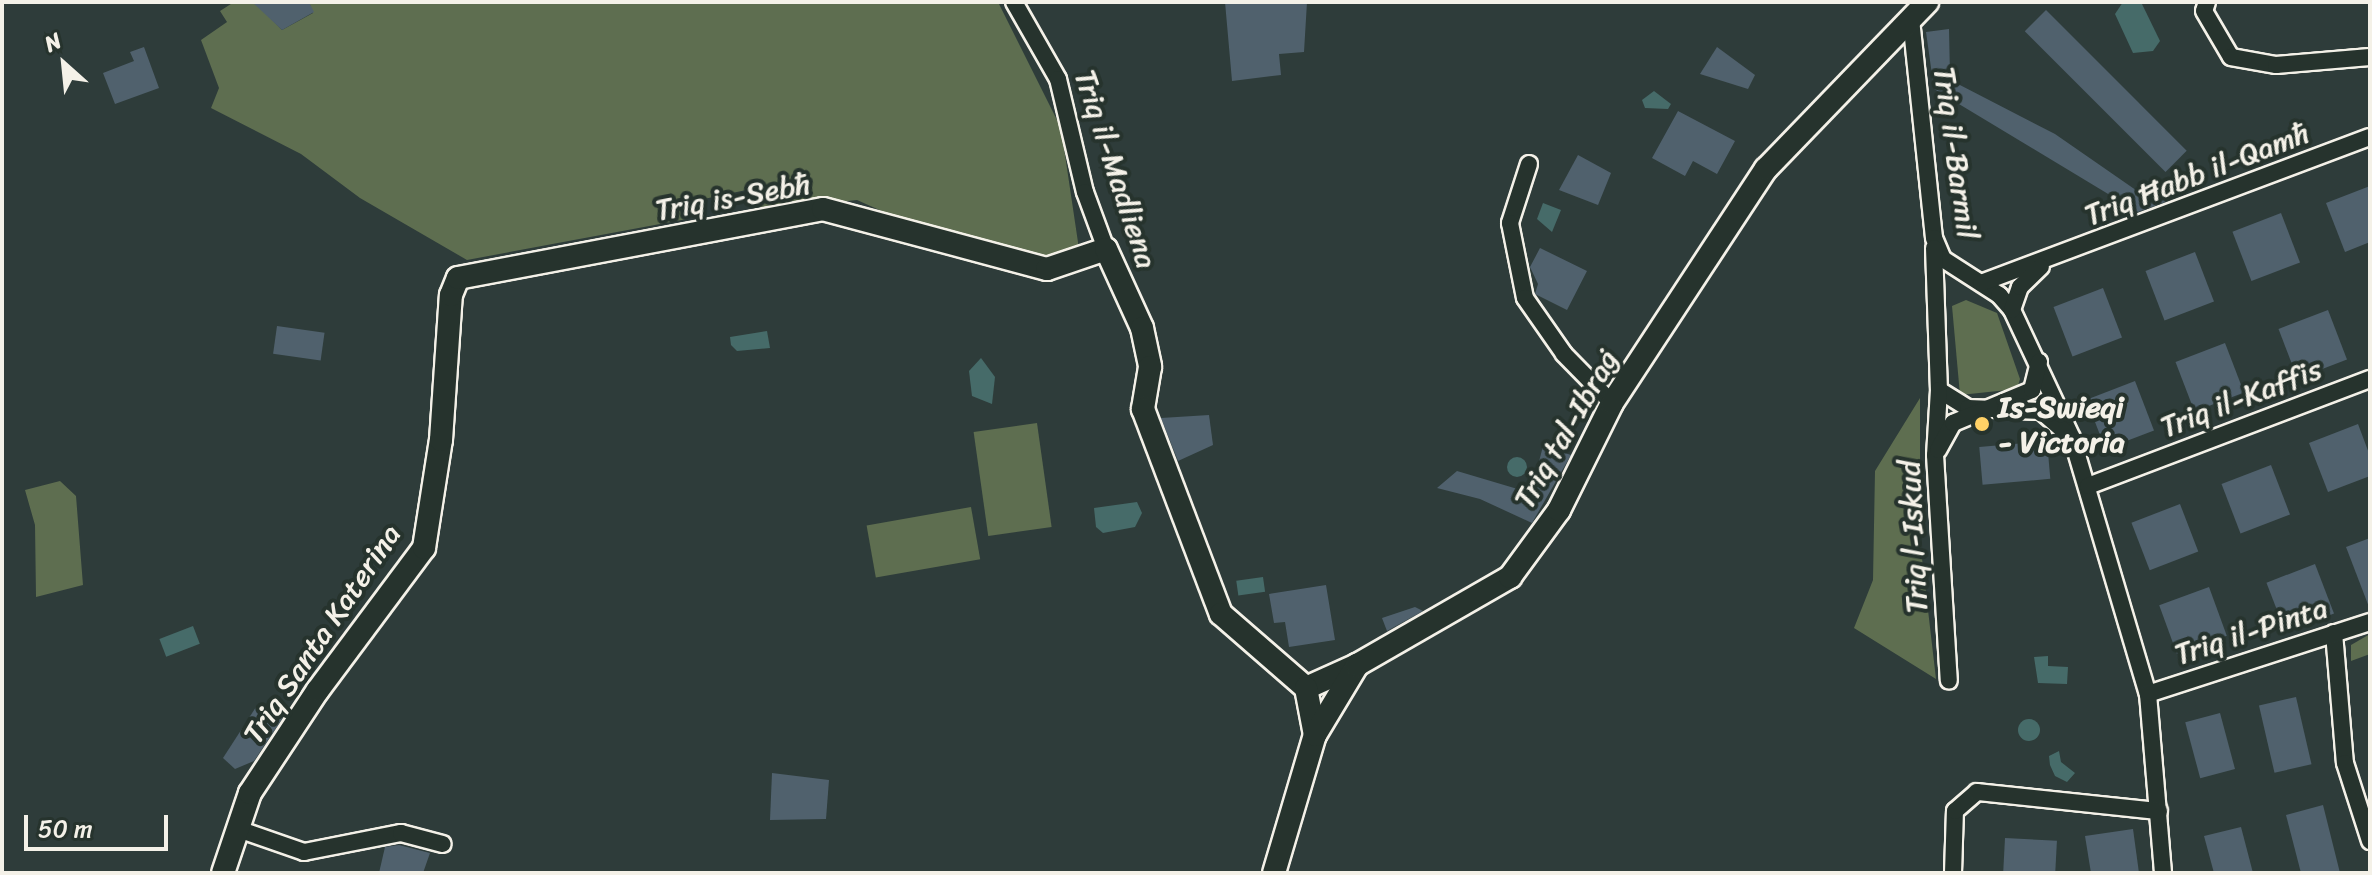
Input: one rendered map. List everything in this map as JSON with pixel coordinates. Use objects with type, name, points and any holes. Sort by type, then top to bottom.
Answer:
[{"type":"main road","name":"Triq tal-Ibraġ","points":[[1274,873],[1315,735],[1357,665],[1510,577],[1559,510],[1612,403],[1766,169],[1927,2]]},
{"type":"main road","name":"Triq is-Sebħ","points":[[458,278],[823,209],[1047,269],[1106,249]]},
{"type":"main road","name":"Triq il-Madliena","points":[[1106,249],[1142,328],[1150,367],[1143,409],[1221,614],[1306,688]]},
{"type":"main road","name":"Triq Santa Katerina","points":[[223,873],[250,793],[318,690],[424,548],[441,440],[451,295],[458,278]]},
{"type":"main road","points":[[1315,735],[1306,688],[1357,665]]},
{"type":"street","name":"Triq il-Madliena","points":[[1014,2],[1058,79],[1085,192],[1106,249]]},
{"type":"street","points":[[2207,2],[2204,11],[2231,57],[2276,65],[2370,57]]},
{"type":"street","name":"Triq il-Barmil","points":[[1911,19],[1934,238],[1943,259],[2012,310],[2072,438],[2148,694],[2163,873]]},
{"type":"street","name":"Triq Ħabb il-Qamħ","points":[[1974,281],[2045,263],[2370,137]]},
{"type":"street","points":[[1529,164],[1510,223],[1525,298],[1564,354],[1612,403]]},
{"type":"street","name":"Triq l-Iskud","points":[[1934,238],[1939,390],[1935,455],[1949,681]]},
{"type":"street","name":"Triq Ħabb il-Qamħ","points":[[2012,310],[2020,287],[2045,263]]},
{"type":"street","points":[[1937,304],[1952,282],[1974,281]]},
{"type":"street","points":[[1935,455],[1953,423],[2032,390],[2039,362]]},
{"type":"street","name":"Triq il-Kaffis","points":[[2088,486],[2370,379]]},
{"type":"street","points":[[1939,390],[1953,403],[2041,411],[2072,438]]},
{"type":"street","name":"Triq il-Pinta","points":[[2148,694],[2370,622]]},
{"type":"street","points":[[2334,633],[2345,763],[2370,841]]},
{"type":"street","points":[[1953,873],[1955,811],[1977,792],[2159,811]]},
{"type":"street","points":[[238,829],[304,852],[401,833],[443,844]]},
{"type":"green space","points":[[234,2],[255,2],[282,30],[313,13],[309,2],[998,2],[1061,128],[1079,249],[1034,261],[922,229],[857,200],[762,210],[751,189],[685,203],[687,219],[467,260],[360,198],[301,154],[211,108],[219,88],[201,40],[227,22],[220,11]]},
{"type":"green space","points":[[1966,300],[1997,313],[2020,379],[2017,389],[1960,395],[1952,306]]},
{"type":"green space","points":[[1920,398],[1920,541],[1936,679],[1854,628],[1873,580],[1875,471]]},
{"type":"green space","points":[[1037,423],[1052,527],[988,536],[974,432]]},
{"type":"green space","points":[[60,481],[76,496],[83,585],[36,597],[35,525],[25,490]]},
{"type":"green space","points":[[971,507],[980,559],[876,578],[867,525]]},
{"type":"green space","points":[[2370,634],[2370,654],[2351,661],[2351,645]]},
{"type":"water","points":[[2123,2],[2141,2],[2160,41],[2153,51],[2133,53],[2115,14]]},
{"type":"water","points":[[1654,91],[1671,104],[1668,109],[1645,108],[1642,100]]},
{"type":"water","points":[[1543,203],[1561,210],[1552,232],[1537,219]]},
{"type":"water","points":[[767,331],[770,348],[737,351],[731,345],[730,337]]},
{"type":"water","points":[[981,358],[995,377],[992,404],[972,396],[969,371]]},
{"type":"water","points":[[1517,457],[1524,460],[1527,467],[1524,474],[1517,477],[1510,474],[1507,467],[1510,460]]},
{"type":"water","points":[[1137,502],[1142,513],[1135,527],[1103,533],[1096,527],[1094,508]]},
{"type":"water","points":[[1263,577],[1265,592],[1238,596],[1236,581]]},
{"type":"water","points":[[193,626],[200,644],[166,657],[159,639]]},
{"type":"water","points":[[2048,656],[2048,666],[2068,667],[2067,684],[2038,683],[2034,657]]},
{"type":"water","points":[[2029,719],[2040,730],[2029,741],[2018,730]]},
{"type":"water","points":[[2059,751],[2061,762],[2075,773],[2067,782],[2055,776],[2050,765],[2049,756]]},
{"type":"building","points":[[252,2],[309,2],[314,12],[282,30]]},
{"type":"building","points":[[1225,2],[1307,2],[1304,52],[1279,54],[1281,75],[1232,81]]},
{"type":"building","points":[[2046,10],[2187,151],[2166,172],[2025,31]]},
{"type":"building","points":[[1949,29],[1950,75],[1958,84],[2055,134],[2143,195],[2161,192],[2165,202],[2138,212],[1934,89],[1926,32]]},
{"type":"building","points":[[144,47],[159,88],[115,104],[103,73],[134,61],[130,52]]},
{"type":"building","points":[[1717,47],[1755,75],[1748,89],[1700,74]]},
{"type":"building","points":[[1678,111],[1735,141],[1717,174],[1693,161],[1685,176],[1652,158]]},
{"type":"building","points":[[1578,155],[1611,173],[1598,205],[1559,190]]},
{"type":"building","points":[[2370,186],[2370,242],[2345,252],[2326,203]]},
{"type":"building","points":[[2281,213],[2300,262],[2251,281],[2232,232]]},
{"type":"building","points":[[1540,248],[1587,271],[1567,310],[1535,294],[1538,284],[1530,267]]},
{"type":"building","points":[[2195,252],[2214,301],[2165,320],[2146,271]]},
{"type":"building","points":[[2103,288],[2122,337],[2073,356],[2054,307]]},
{"type":"building","points":[[2328,310],[2347,359],[2298,378],[2279,329]]},
{"type":"building","points":[[277,326],[325,333],[321,360],[273,354]]},
{"type":"building","points":[[2225,343],[2244,392],[2195,411],[2176,362]]},
{"type":"building","points":[[2135,381],[2154,430],[2105,449],[2086,400]]},
{"type":"building","points":[[1209,415],[1213,445],[1178,461],[1161,418]]},
{"type":"building","points":[[2358,424],[2370,456],[2370,476],[2328,492],[2309,443]]},
{"type":"building","points":[[2047,441],[2050,479],[1983,485],[1979,447]]},
{"type":"building","points":[[1543,446],[1571,455],[1532,523],[1480,499],[1437,488],[1457,471],[1531,493]]},
{"type":"building","points":[[2271,465],[2290,514],[2241,533],[2222,484]]},
{"type":"building","points":[[2180,504],[2198,552],[2150,570],[2131,523]]},
{"type":"building","points":[[2370,538],[2370,607],[2369,607],[2346,547]]},
{"type":"building","points":[[2315,564],[2334,613],[2285,632],[2266,583]]},
{"type":"building","points":[[1326,585],[1335,640],[1289,647],[1285,622],[1274,623],[1269,594]]},
{"type":"building","points":[[2209,587],[2227,636],[2177,654],[2159,605]]},
{"type":"building","points":[[1415,607],[1423,611],[1387,631],[1382,618]]},
{"type":"building","points":[[2296,697],[2312,764],[2274,773],[2259,706]]},
{"type":"building","points":[[258,704],[284,716],[254,761],[235,769],[223,758]]},
{"type":"building","points":[[2220,713],[2235,769],[2200,778],[2185,722]]},
{"type":"building","points":[[772,773],[829,780],[826,819],[770,820]]},
{"type":"building","points":[[2323,805],[2340,873],[2301,873],[2286,815]]},
{"type":"building","points":[[2241,827],[2253,873],[2214,873],[2204,836]]},
{"type":"building","points":[[2133,829],[2139,873],[2091,873],[2085,836]]},
{"type":"building","points":[[2005,838],[2057,841],[2055,873],[2003,873]]},
{"type":"building","points":[[399,845],[430,853],[423,873],[379,873],[385,847]]},
{"type":"place","name":"Is-Swieqi - Victoria","points":[[1982,424]]}]
